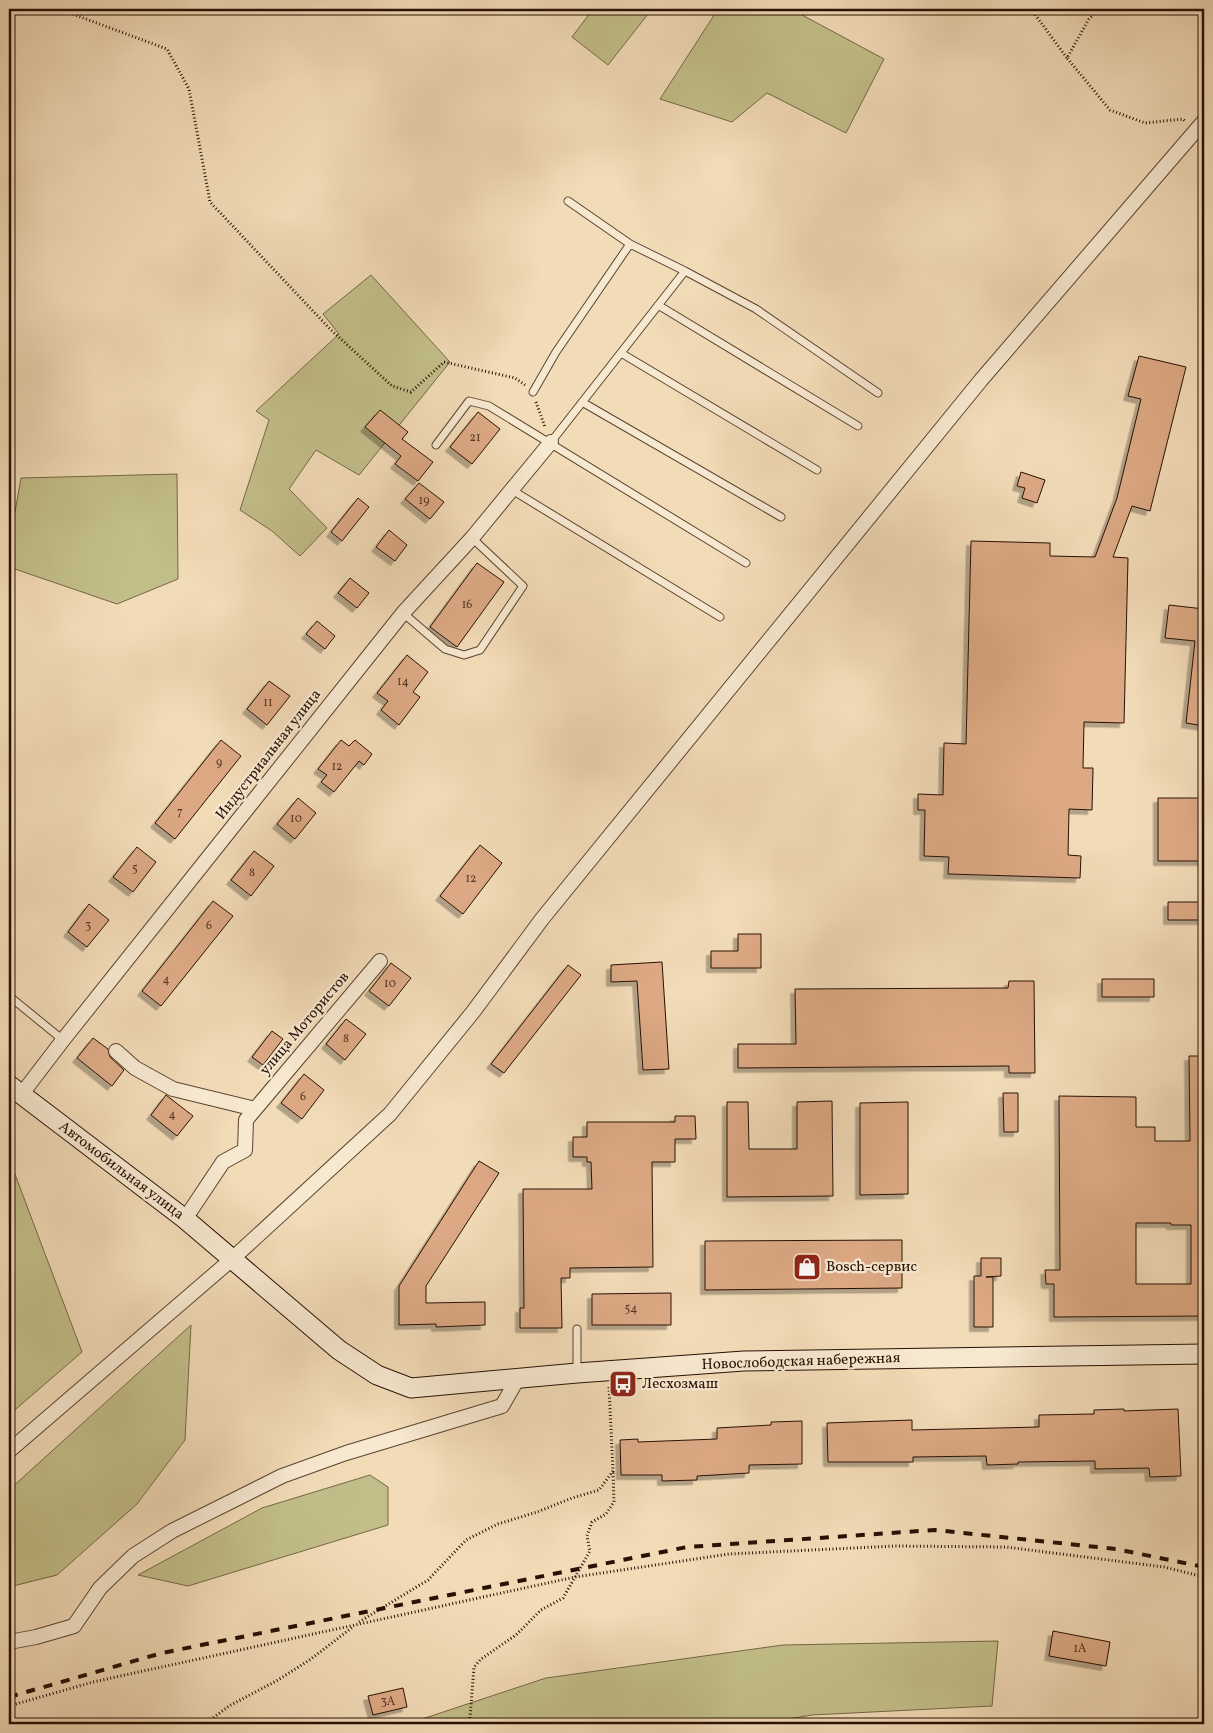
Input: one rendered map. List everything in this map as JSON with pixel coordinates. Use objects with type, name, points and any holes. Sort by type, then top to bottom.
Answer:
[{"type":"street","points":[[9,1451],[231,1260],[390,1114],[473,1012],[542,919],[975,388],[1201,125]]},
{"type":"street","name":"Индустриальная улица","points":[[15,1090],[63,1040],[402,613],[472,538],[551,442]]},
{"type":"street","name":"улица Мотористов","points":[[185,1219],[222,1162],[245,1150],[246,1120],[380,961]]},
{"type":"street","points":[[116,1051],[135,1068],[173,1089],[255,1109]]},
{"type":"street","name":"Автомобильная улица","points":[[15,1090],[185,1219],[231,1260]]},
{"type":"street","name":"Новослободская набережная","points":[[231,1260],[339,1350],[377,1375],[411,1388],[577,1373],[744,1361],[1204,1354]]},
{"type":"street","points":[[9,1642],[36,1637],[74,1626],[100,1588],[133,1556],[181,1527],[282,1476],[346,1453],[502,1406],[518,1378]]},
{"type":"lane","points":[[568,201],[630,244],[685,271],[756,310],[878,393]]},
{"type":"lane","points":[[533,392],[556,352],[630,244]]},
{"type":"lane","points":[[551,442],[685,271]]},
{"type":"lane","points":[[658,305],[858,426]]},
{"type":"lane","points":[[621,353],[817,470]]},
{"type":"lane","points":[[436,445],[470,401],[489,406],[551,442],[746,563]]},
{"type":"lane","points":[[582,402],[781,517]]},
{"type":"lane","points":[[512,490],[720,617]]},
{"type":"lane","points":[[402,613],[445,649],[464,655],[480,650],[523,586],[472,538]]},
{"type":"lane","points":[[9,996],[63,1040]]},
{"type":"lane","points":[[576,1329],[577,1373]]},
{"type":"path","points":[[64,9],[167,49],[189,89],[210,202],[330,329],[392,386],[410,392],[444,362],[515,378],[533,392],[551,442]]},
{"type":"path","points":[[1030,9],[1110,110],[1145,123],[1183,120],[1201,125]]},
{"type":"path","points":[[1067,58],[1090,20],[1099,9]]},
{"type":"path","points":[[1196,9],[1204,14]]},
{"type":"path","points":[[474,1724],[470,1718],[474,1667],[481,1658],[516,1635],[541,1610],[563,1598],[590,1551],[588,1536],[592,1522],[606,1514],[614,1502],[608,1371]]},
{"type":"path","points":[[205,1724],[229,1706],[278,1680],[311,1659],[355,1625],[428,1580],[466,1540],[498,1524],[599,1490],[613,1472]]},
{"type":"path","points":[[9,1706],[93,1682],[575,1577],[729,1554],[895,1546],[1006,1547],[1164,1567],[1204,1577]]},
{"type":"shaded area","points":[[593,9],[652,9],[608,65],[572,37]]},
{"type":"shaded area","points":[[718,9],[791,9],[884,59],[846,133],[767,93],[732,122],[660,99]]},
{"type":"shaded area","points":[[371,275],[450,362],[359,475],[316,450],[289,489],[327,528],[300,556],[272,531],[240,510],[269,420],[256,411],[339,334],[323,314]]},
{"type":"shaded area","points":[[177,474],[178,579],[117,604],[9,567],[9,546],[21,478]]},
{"type":"shaded area","points":[[9,1165],[13,1169],[82,1352],[9,1415]]},
{"type":"shaded area","points":[[191,1325],[185,1440],[137,1504],[57,1575],[9,1587],[9,1490]]},
{"type":"shaded area","points":[[370,1475],[388,1487],[388,1525],[188,1586],[138,1575],[262,1508]]},
{"type":"shaded area","points":[[998,1641],[992,1706],[812,1715],[758,1724],[407,1724],[546,1678],[783,1645]]},
{"type":"building","points":[[1139,356],[1186,367],[1150,511],[1132,506],[1113,557],[1128,558],[1124,723],[1084,722],[1083,768],[1093,768],[1092,810],[1069,809],[1068,855],[1081,856],[1080,878],[948,874],[949,857],[924,856],[925,810],[918,810],[918,794],[943,795],[944,743],[966,744],[971,541],[1050,543],[1050,556],[1095,557],[1117,498],[1141,399],[1128,396]]},
{"type":"building","points":[[380,410],[408,432],[402,439],[433,462],[418,481],[395,464],[401,456],[365,427]]},
{"type":"building","points":[[478,412],[500,429],[472,464],[450,447]]},
{"type":"building","points":[[1021,472],[1045,480],[1037,503],[1022,498],[1025,488],[1017,486]]},
{"type":"building","points":[[419,483],[444,502],[430,519],[405,499]]},
{"type":"building","points":[[358,498],[369,507],[342,541],[331,532]]},
{"type":"building","points":[[389,530],[407,545],[395,561],[376,547]]},
{"type":"building","points":[[477,563],[504,582],[457,647],[430,627]]},
{"type":"building","points":[[350,578],[369,593],[357,608],[338,593]]},
{"type":"building","points":[[1169,605],[1204,609],[1204,726],[1186,723],[1195,641],[1165,638]]},
{"type":"building","points":[[317,621],[335,636],[325,649],[306,634]]},
{"type":"building","points":[[407,655],[428,672],[413,692],[420,697],[399,725],[381,710],[388,701],[377,693]]},
{"type":"building","points":[[269,681],[290,696],[267,725],[247,709]]},
{"type":"building","points":[[221,740],[241,756],[175,839],[155,823]]},
{"type":"building","points":[[341,740],[349,746],[355,740],[372,754],[364,765],[359,761],[334,792],[321,782],[327,775],[318,769]]},
{"type":"building","points":[[298,798],[316,813],[295,839],[277,824]]},
{"type":"building","points":[[1158,798],[1204,798],[1204,861],[1158,861]]},
{"type":"building","points":[[480,845],[502,863],[463,914],[440,896]]},
{"type":"building","points":[[137,847],[156,862],[133,892],[113,877]]},
{"type":"building","points":[[254,851],[274,866],[251,896],[231,880]]},
{"type":"building","points":[[213,901],[233,916],[161,1006],[142,991]]},
{"type":"building","points":[[1168,902],[1204,902],[1204,920],[1168,920]]},
{"type":"building","points":[[89,904],[109,920],[87,947],[68,932]]},
{"type":"building","points":[[738,934],[761,934],[761,968],[711,968],[711,951],[738,951]]},
{"type":"building","points":[[662,962],[669,1069],[643,1070],[637,981],[611,982],[611,965]]},
{"type":"building","points":[[391,963],[411,978],[389,1006],[369,991]]},
{"type":"building","points":[[568,965],[581,975],[504,1073],[491,1064]]},
{"type":"building","points":[[1102,979],[1154,979],[1154,997],[1102,997]]},
{"type":"building","points":[[1009,981],[1034,981],[1035,1073],[1009,1073],[1009,1066],[738,1068],[738,1044],[796,1044],[795,989],[1008,988]]},
{"type":"building","points":[[346,1019],[366,1034],[345,1060],[326,1044]]},
{"type":"building","points":[[272,1031],[283,1039],[263,1065],[252,1057]]},
{"type":"building","points":[[93,1038],[108,1049],[110,1057],[124,1070],[112,1086],[77,1058]]},
{"type":"building","points":[[1189,1056],[1204,1056],[1204,1316],[1054,1317],[1054,1284],[1046,1284],[1045,1270],[1060,1270],[1059,1096],[1136,1097],[1136,1127],[1155,1127],[1155,1141],[1190,1141]],"holes":[[[1136,1223],[1171,1223],[1171,1225],[1191,1225],[1191,1284],[1136,1284]]]},
{"type":"building","points":[[304,1074],[324,1090],[302,1119],[281,1103]]},
{"type":"building","points":[[1003,1093],[1018,1093],[1018,1132],[1004,1132]]},
{"type":"building","points":[[166,1095],[193,1116],[177,1136],[151,1115]]},
{"type":"building","points":[[832,1101],[833,1196],[727,1197],[727,1102],[748,1102],[749,1149],[797,1149],[797,1102]]},
{"type":"building","points":[[908,1102],[908,1194],[860,1195],[860,1103]]},
{"type":"building","points":[[675,1116],[695,1116],[696,1139],[675,1139],[675,1162],[652,1162],[653,1267],[570,1268],[570,1278],[561,1278],[562,1328],[520,1328],[520,1308],[524,1308],[523,1189],[592,1189],[591,1162],[587,1162],[587,1157],[573,1157],[573,1137],[587,1137],[587,1122],[675,1122]]},
{"type":"building","points":[[479,1161],[499,1173],[426,1286],[426,1303],[485,1302],[485,1325],[436,1327],[436,1324],[399,1325],[399,1286]]},
{"type":"building","points":[[902,1240],[902,1288],[705,1290],[705,1241]]},
{"type":"building","points":[[981,1258],[1001,1258],[1001,1276],[986,1277],[993,1277],[993,1327],[974,1327],[974,1276],[981,1276]]},
{"type":"building","points":[[671,1293],[671,1325],[592,1325],[592,1294]]},
{"type":"building","points":[[1124,1409],[1124,1411],[1178,1409],[1181,1476],[1150,1477],[1149,1468],[1095,1469],[1095,1461],[1018,1462],[1018,1464],[987,1465],[986,1456],[913,1457],[913,1462],[828,1462],[827,1423],[912,1420],[912,1430],[1039,1427],[1039,1415],[1094,1414],[1094,1410]]},
{"type":"building","points":[[802,1421],[802,1464],[749,1465],[749,1473],[697,1476],[697,1480],[662,1481],[662,1475],[621,1475],[620,1440],[638,1439],[638,1442],[717,1439],[717,1428],[771,1425],[771,1422]]},
{"type":"building","points":[[1053,1631],[1110,1642],[1106,1666],[1049,1656]]},
{"type":"building","points":[[403,1688],[407,1707],[373,1715],[368,1696]]},
{"type":"railway","points":[[9,1697],[162,1653],[687,1547],[935,1530],[1116,1549],[1204,1567]]},
{"type":"place","name":"Bosch-сервис","points":[[807,1267]]},
{"type":"place","name":"Лесхозмаш","points":[[623,1384]]}]
